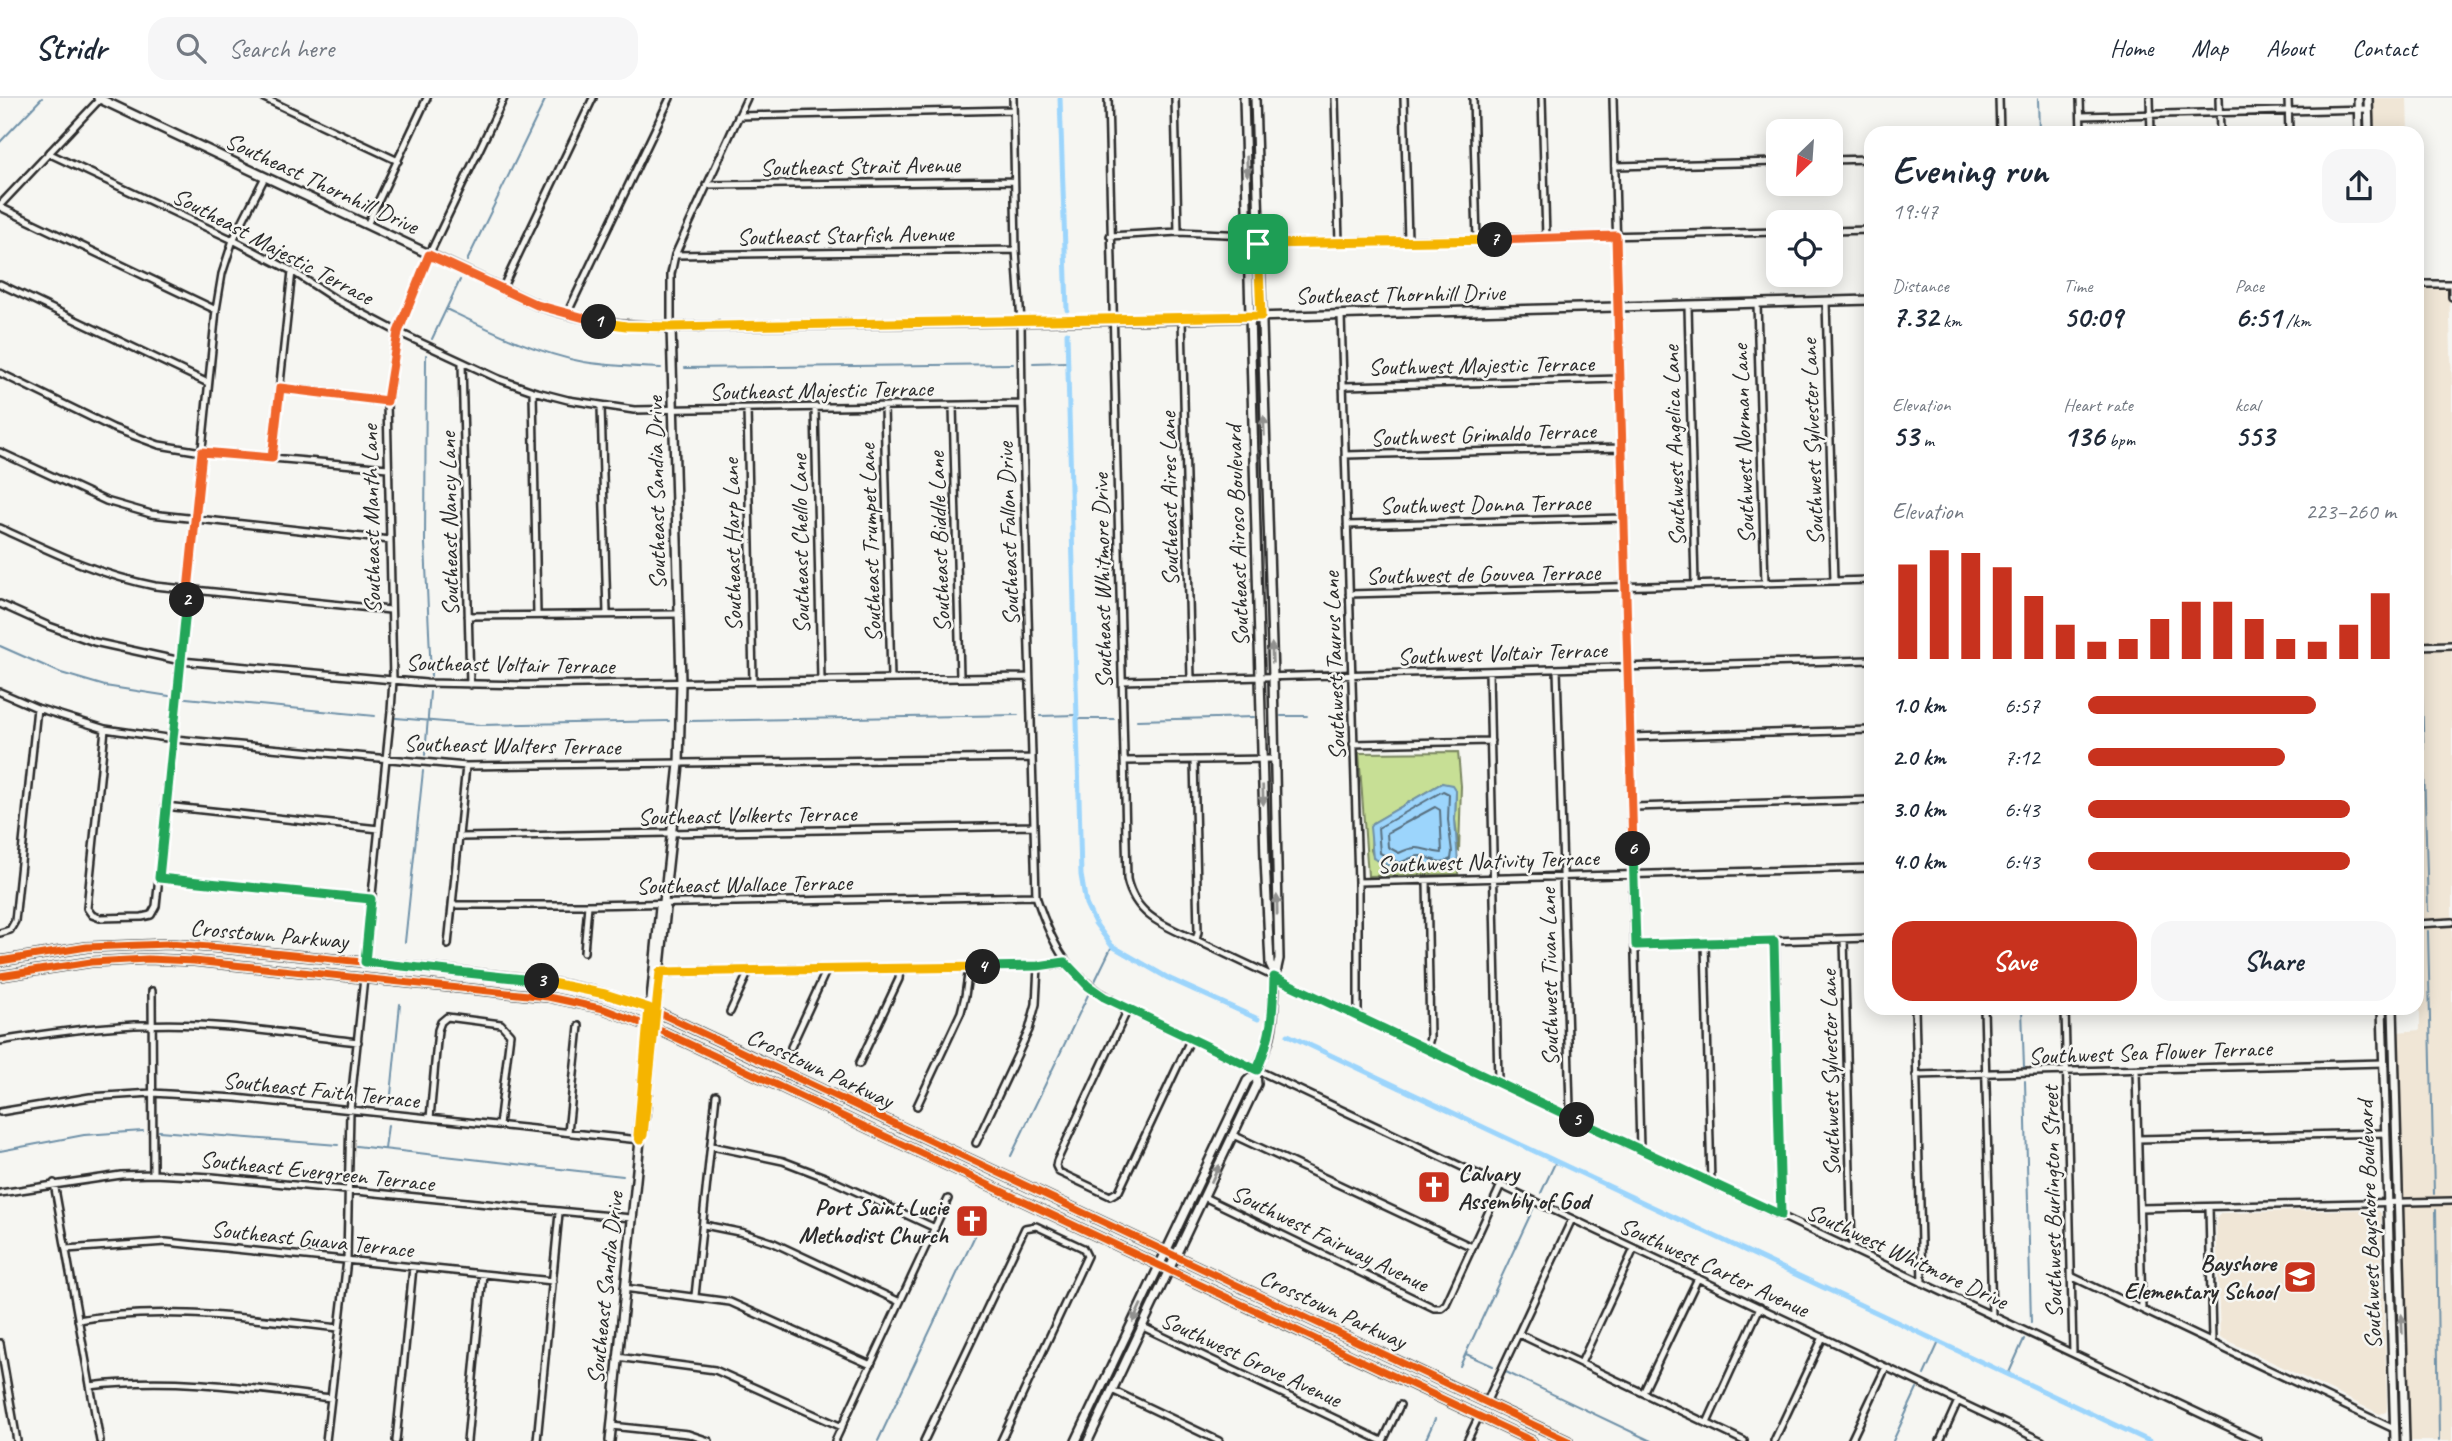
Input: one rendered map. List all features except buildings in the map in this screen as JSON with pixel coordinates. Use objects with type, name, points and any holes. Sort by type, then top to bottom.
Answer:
[{"type":"main road","name":"Southeast Thornhill Drive","points":[[99,98],[537,305],[592,321],[626,326],[1182,319],[1864,300]]},
{"type":"main road","name":"Southeast Airoso Boulevard","points":[[1244,98],[1262,759],[1270,964],[1274,975]]},
{"type":"main road","name":"Southeast Airoso Boulevard","points":[[1088,1441],[1257,1084],[1256,1072],[1271,1028],[1274,975],[1279,959],[1255,98]]},
{"type":"main road","points":[[2358,98],[2359,126]]},
{"type":"main road","points":[[2368,98],[2369,126]]},
{"type":"main road","name":"Southeast Sandia Drive","points":[[652,1010],[660,972],[666,908],[664,902],[679,764],[681,681],[671,327]]},
{"type":"main road","name":"Southeast Sandia Drive","points":[[610,1441],[631,1219],[640,1140],[643,1135],[660,907],[664,902]]},
{"type":"main road","name":"Crosstown Parkway","points":[[0,961],[72,949],[120,945],[183,945],[559,984],[605,994],[652,1010],[1568,1441]]},
{"type":"main road","points":[[243,965],[249,960],[249,951]]},
{"type":"main road","name":"Crosstown Parkway","points":[[0,976],[73,964],[178,960],[555,998],[604,1009],[651,1026],[1532,1441]]},
{"type":"main road","name":"Southwest Bayshore Boulevard","points":[[2383,1015],[2395,1441]]},
{"type":"main road","points":[[2386,1015],[2387,1053],[2395,1058]]},
{"type":"main road","name":"Southwest Bayshore Boulevard","points":[[2393,1015],[2405,1441]]},
{"type":"main road","points":[[2384,1063],[2392,1072],[2392,1107],[2397,1113]]},
{"type":"main road","name":"Southeast Airoso Boulevard","points":[[1076,1441],[1247,1081],[1256,1072]]},
{"type":"main road","points":[[2392,1336],[2395,1342],[2397,1380],[2399,1386],[2404,1388]]},
{"type":"street","points":[[99,98],[0,206],[216,310]]},
{"type":"street","points":[[264,98],[398,161]]},
{"type":"street","points":[[367,225],[427,98]]},
{"type":"street","name":"Southeast Manth Lane","points":[[365,962],[393,680],[387,401],[398,332],[429,255],[504,98]]},
{"type":"street","points":[[502,289],[593,98]]},
{"type":"street","points":[[567,314],[670,98]]},
{"type":"street","name":"Southeast Sandia Drive","points":[[671,327],[671,274],[675,255],[747,98]]},
{"type":"street","name":"Southeast Fallon Drive","points":[[1013,98],[1036,896],[1047,929],[1065,962],[1088,986],[1128,1009]]},
{"type":"street","name":"Southeast Whitmore Drive","points":[[1108,98],[1127,879],[1130,892],[1143,911],[1155,921],[1274,975]]},
{"type":"street","points":[[1175,98],[1178,232]]},
{"type":"street","points":[[1335,98],[1339,243]]},
{"type":"street","points":[[1404,98],[1408,241]]},
{"type":"street","points":[[1473,98],[1477,240]]},
{"type":"street","points":[[1542,98],[1546,239]]},
{"type":"street","points":[[1613,98],[1640,1149]]},
{"type":"street","points":[[1999,98],[2000,126]]},
{"type":"street","points":[[2080,98],[2081,126]]},
{"type":"street","points":[[2150,98],[2151,126]]},
{"type":"street","points":[[2219,98],[2220,126]]},
{"type":"street","points":[[2288,98],[2289,126]]},
{"type":"street","points":[[2081,116],[2369,109]]},
{"type":"street","points":[[738,116],[1013,110]]},
{"type":"street","name":"Southeast Majestic Terrace","points":[[48,153],[233,240],[398,332],[462,363],[533,391],[601,406],[634,410],[1022,404]]},
{"type":"street","points":[[1843,160],[1864,159]]},
{"type":"street","points":[[1615,166],[1766,162]]},
{"type":"street","points":[[105,729],[86,904],[89,912],[96,917],[147,917],[154,912],[159,878],[216,310],[222,274],[233,240],[265,177]]},
{"type":"street","name":"Southeast Strait Avenue","points":[[706,185],[1014,181]]},
{"type":"street","points":[[1843,231],[1864,230]]},
{"type":"street","points":[[1110,236],[1178,232],[1249,234]]},
{"type":"street","points":[[1258,244],[1766,232]]},
{"type":"street","name":"Southeast Starfish Avenue","points":[[675,255],[1016,250]]},
{"type":"street","points":[[272,458],[292,271]]},
{"type":"street","points":[[0,284],[208,383]]},
{"type":"street","points":[[2424,284],[2452,284],[2452,297]]},
{"type":"street","name":"Southwest Sylvester Lane","points":[[1826,301],[1834,581]]},
{"type":"street","name":"Southwest Norman Lane","points":[[1757,303],[1765,584]]},
{"type":"street","name":"Southwest Angelica Lane","points":[[1688,306],[1695,584]]},
{"type":"street","name":"Southwest Taurus Lane","points":[[1341,315],[1359,1016]]},
{"type":"street","name":"Southeast Aires Lane","points":[[1182,319],[1191,679]]},
{"type":"street","name":"Southeast Nancy Lane","points":[[462,363],[470,685]]},
{"type":"street","points":[[0,373],[137,438],[169,447],[388,468]]},
{"type":"street","name":"Southwest Majestic Terrace","points":[[1344,386],[1620,379]]},
{"type":"street","points":[[280,388],[387,401]]},
{"type":"street","points":[[533,391],[537,615]]},
{"type":"street","points":[[601,406],[607,613]]},
{"type":"street","name":"Southeast Biddle Lane","points":[[953,406],[960,677]]},
{"type":"street","name":"Southeast Trumpet Lane","points":[[884,407],[891,679]]},
{"type":"street","name":"Southeast Chello Lane","points":[[815,408],[821,680]]},
{"type":"street","name":"Southeast Harp Lane","points":[[747,409],[753,681]]},
{"type":"street","name":"Southwest Grimaldo Terrace","points":[[1345,455],[1621,447]]},
{"type":"street","points":[[0,452],[128,509],[195,521],[390,540]]},
{"type":"street","name":"Southwest Donna Terrace","points":[[1347,525],[1623,518]]},
{"type":"street","points":[[0,528],[104,574],[155,586],[390,610]]},
{"type":"street","name":"Southwest de Gouvea Terrace","points":[[1349,594],[1864,580]]},
{"type":"street","name":"Southeast Voltair Terrace","points":[[0,604],[94,642],[181,662],[393,680],[470,685],[1029,677]]},
{"type":"street","points":[[468,616],[678,614]]},
{"type":"street","points":[[2424,646],[2452,645]]},
{"type":"street","name":"Southwest Voltair Terrace","points":[[1261,678],[1864,660]]},
{"type":"street","name":"Southwest Tivan Lane","points":[[1557,669],[1570,1108],[1568,1116]]},
{"type":"street","points":[[1489,671],[1498,1082]]},
{"type":"street","points":[[1123,681],[1261,678]]},
{"type":"street","name":"Southeast Walters Terrace","points":[[0,692],[37,708],[105,729],[174,739],[466,766],[1031,758]]},
{"type":"street","points":[[0,933],[10,930],[15,921],[37,708]]},
{"type":"street","points":[[1630,737],[1864,730]]},
{"type":"street","points":[[1353,744],[1491,741]]},
{"type":"street","points":[[1124,761],[1273,759]]},
{"type":"street","points":[[1194,760],[1196,940]]},
{"type":"street","points":[[448,945],[466,766]]},
{"type":"street","points":[[1633,807],[1864,800]]},
{"type":"street","points":[[165,806],[379,830]]},
{"type":"street","name":"Southeast Volkerts Terrace","points":[[460,836],[1034,826]]},
{"type":"street","name":"Southwest Nativity Terrace","points":[[1357,882],[1864,868]]},
{"type":"street","points":[[159,878],[371,899]]},
{"type":"street","points":[[1427,881],[1430,1038],[1427,1048]]},
{"type":"street","name":"Southeast Wallace Terrace","points":[[453,905],[1036,896]]},
{"type":"street","points":[[584,952],[588,905]]},
{"type":"street","points":[[2424,924],[2452,922]]},
{"type":"street","points":[[1636,945],[1864,938]]},
{"type":"street","name":"Southwest Sylvester Lane","points":[[1844,939],[1852,1249]]},
{"type":"street","points":[[1774,941],[1781,1215]]},
{"type":"street","points":[[1705,943],[1711,1183]]},
{"type":"street","points":[[660,972],[968,968],[1038,966],[1065,962]]},
{"type":"street","points":[[976,1143],[1029,1030],[1036,1004],[1038,966]]},
{"type":"street","points":[[917,1106],[961,1012],[968,968]]},
{"type":"street","points":[[859,1064],[899,979],[900,969]]},
{"type":"street","points":[[791,1047],[827,970]]},
{"type":"street","points":[[730,1012],[748,971]]},
{"type":"street","name":"Southwest Whitmore Drive","points":[[1274,975],[2258,1441]]},
{"type":"street","points":[[326,1441],[347,1260],[350,1110],[364,978]]},
{"type":"street","points":[[152,991],[153,1174]]},
{"type":"street","points":[[1128,1009],[1056,1166],[1059,1172],[1110,1196],[1119,1191],[1191,1038]]},
{"type":"street","name":"Southwest Carter Avenue","points":[[1128,1009],[1256,1072],[2042,1441]]},
{"type":"street","points":[[1915,1015],[1922,1283]]},
{"type":"street","points":[[1984,1015],[1992,1315]]},
{"type":"street","name":"Southwest Burlington Street","points":[[2065,1015],[2073,1353]]},
{"type":"street","points":[[430,1118],[441,1022],[447,1017],[502,1024],[510,1034],[499,1125]]},
{"type":"street","points":[[0,1041],[104,1026],[152,1024],[200,1025],[358,1042]]},
{"type":"street","points":[[568,1132],[579,1026]]},
{"type":"street","name":"Southwest Sea Flower Terrace","points":[[1916,1075],[2384,1063]]},
{"type":"street","points":[[2136,1070],[2142,1309]]},
{"type":"street","name":"Southeast Faith Terrace","points":[[0,1112],[90,1097],[152,1093],[236,1098],[640,1140]]},
{"type":"street","points":[[695,1296],[716,1095]]},
{"type":"street","points":[[2138,1139],[2386,1133]]},
{"type":"street","points":[[1233,1135],[1472,1247],[1501,1185]]},
{"type":"street","points":[[712,1146],[783,1161],[827,1178],[935,1228]]},
{"type":"street","name":"Southeast Evergreen Terrace","points":[[0,1193],[54,1183],[153,1174],[212,1177],[631,1219]]},
{"type":"street","points":[[54,1183],[100,1441]]},
{"type":"street","name":"Southwest Fairway Avenue","points":[[1204,1197],[1434,1308],[1441,1308],[1446,1304],[1472,1247]]},
{"type":"street","points":[[835,1441],[948,1199]]},
{"type":"street","points":[[2140,1208],[2452,1201]]},
{"type":"street","points":[[2209,1207],[2212,1342]]},
{"type":"street","points":[[537,1441],[559,1213]]},
{"type":"street","points":[[1486,1403],[1572,1219]]},
{"type":"street","points":[[704,1226],[744,1233],[774,1243],[900,1302]]},
{"type":"street","points":[[924,1441],[1025,1228],[1036,1226],[1083,1248],[1087,1256],[1001,1441]]},
{"type":"street","name":"Southeast Guava Terrace","points":[[66,1249],[166,1242],[553,1280]]},
{"type":"street","points":[[1581,1363],[1634,1249]]},
{"type":"street","points":[[396,1441],[413,1267]]},
{"type":"street","points":[[467,1441],[483,1275]]},
{"type":"street","points":[[2073,1277],[2395,1429]]},
{"type":"street","points":[[1643,1393],[1698,1278]]},
{"type":"street","points":[[624,1288],[730,1302],[753,1310],[870,1365]]},
{"type":"street","points":[[1707,1423],[1760,1307]]},
{"type":"street","points":[[78,1320],[116,1314],[174,1312],[338,1328]]},
{"type":"street","name":"Southwest Grove Avenue","points":[[1143,1327],[1382,1441]]},
{"type":"street","points":[[1519,1334],[1744,1441]]},
{"type":"street","points":[[1774,1441],[1823,1337]]},
{"type":"street","points":[[0,1343],[17,1441]]},
{"type":"street","points":[[617,1357],[715,1370],[842,1427]]},
{"type":"street","points":[[1851,1441],[1886,1367]]},
{"type":"street","points":[[90,1386],[127,1382],[182,1382],[331,1398]]},
{"type":"street","points":[[1112,1390],[1219,1441]]},
{"type":"street","points":[[1940,1441],[1958,1401]]},
{"type":"street","points":[[1382,1441],[1400,1405]]},
{"type":"street","points":[[1467,1441],[1479,1416]]},
{"type":"street","points":[[611,1426],[688,1434],[709,1441]]},
{"type":"street","points":[[2017,1441],[2022,1432]]},
{"type":"shaded area","points":[[2371,98],[2407,98],[2408,126],[2372,126]]},
{"type":"shaded area","points":[[2424,287],[2449,287],[2452,385],[2452,643],[2424,644]]},
{"type":"shaded area","points":[[2452,648],[2452,920],[2424,921],[2424,649]]},
{"type":"shaded area","points":[[2452,925],[2452,1198],[2401,1200],[2397,1032],[2420,1030],[2420,1015],[2424,1015],[2424,927]]},
{"type":"shaded area","points":[[2452,1204],[2452,1441],[2408,1441],[2401,1205]]},
{"type":"shaded area","name":"Bayshore Elementary School","points":[[2376,1209],[2381,1213],[2387,1408],[2386,1412],[2380,1414],[2220,1337],[2216,1219],[2221,1213]]},
{"type":"green space","points":[[1458,752],[1461,786],[1459,852],[1455,820],[1456,791],[1442,783],[1373,823],[1371,850],[1374,858],[1397,870],[1422,863],[1433,869],[1445,870],[1458,863],[1458,874],[1368,876],[1359,753]]},
{"type":"water","points":[[1442,783],[1452,785],[1456,791],[1458,863],[1444,868],[1412,864],[1409,869],[1397,870],[1373,858],[1370,827],[1373,823]]},
{"type":"waterway","points":[[0,142],[42,98]]},
{"type":"waterway","points":[[467,261],[546,98]]},
{"type":"waterway","points":[[1060,98],[1067,310]]},
{"type":"waterway","points":[[2038,98],[2039,126]]},
{"type":"waterway","points":[[432,339],[460,280]]},
{"type":"waterway","points":[[446,309],[514,340],[566,358],[661,368]]},
{"type":"waterway","points":[[1067,333],[1081,875],[1086,904],[1095,923],[1112,946],[1168,978],[1258,1019]]},
{"type":"waterway","points":[[426,355],[425,544],[431,676]]},
{"type":"waterway","points":[[1033,363],[1067,362]]},
{"type":"waterway","points":[[685,368],[1013,364]]},
{"type":"waterway","points":[[0,646],[61,673],[105,686],[169,696]]},
{"type":"waterway","points":[[425,755],[430,692]]},
{"type":"waterway","points":[[186,698],[375,716]]},
{"type":"waterway","points":[[690,721],[1018,715]]},
{"type":"waterway","points":[[1040,716],[1077,715]]},
{"type":"waterway","points":[[1281,716],[1307,716]]},
{"type":"waterway","points":[[1137,720],[1254,717]]},
{"type":"waterway","points":[[396,718],[481,725],[669,721]]},
{"type":"waterway","points":[[1077,719],[1114,719]]},
{"type":"waterway","points":[[2424,765],[2428,911]]},
{"type":"waterway","points":[[405,942],[423,771]]},
{"type":"waterway","points":[[2428,931],[2434,1194]]},
{"type":"waterway","points":[[1095,981],[1112,946]]},
{"type":"waterway","points":[[1011,1156],[1088,995]]},
{"type":"waterway","points":[[390,1105],[400,1004]]},
{"type":"waterway","points":[[2022,1015],[2024,1068]]},
{"type":"waterway","points":[[1288,1035],[2149,1441]]},
{"type":"waterway","points":[[2025,1081],[2031,1323]]},
{"type":"waterway","points":[[385,1149],[388,1125]]},
{"type":"waterway","points":[[0,1151],[84,1135],[143,1131]]},
{"type":"waterway","points":[[159,1131],[338,1145]]},
{"type":"waterway","points":[[356,1146],[623,1176]]},
{"type":"waterway","points":[[1541,1193],[1556,1161]]},
{"type":"waterway","points":[[1460,1366],[1533,1209]]},
{"type":"waterway","points":[[878,1441],[987,1210]]},
{"type":"waterway","points":[[2436,1210],[2439,1441]]},
{"type":"waterway","points":[[2008,1375],[2024,1339]]},
{"type":"waterway","points":[[1924,1375],[1939,1342]]},
{"type":"waterway","points":[[1466,1354],[1493,1366]]},
{"type":"waterway","points":[[1506,1372],[1651,1441]]},
{"type":"waterway","points":[[1893,1441],[1917,1389]]},
{"type":"waterway","points":[[1425,1441],[1435,1419]]},
{"type":"cycle path","points":[[0,961],[87,947],[169,944],[530,979],[618,998],[668,1017],[1568,1441]]},
{"type":"cycle path","points":[[0,976],[91,962],[148,959],[194,961],[548,997],[604,1009],[664,1032],[1532,1441]]},
{"type":"place","name":"Calvary Assembly of God","points":[[1434,1187]]},
{"type":"place","name":"Port Saint Lucie Methodist Church","points":[[972,1221]]},
{"type":"place","name":"Bayshore Elementary School","points":[[2300,1277]]},
{"type":"route","points":[[1616,236],[1636,945],[1774,941],[1781,1215],[1274,977],[1273,1017],[1269,1039],[1257,1070],[1104,997],[1088,986],[1065,962],[1038,966],[660,972],[643,1135],[640,1140],[638,1135],[649,1008],[575,986],[365,962],[371,899],[159,878],[202,452],[272,458],[280,388],[387,401],[398,332],[429,255],[537,305],[567,314],[626,326],[671,327],[1261,316],[1258,244],[1616,236]]}]
